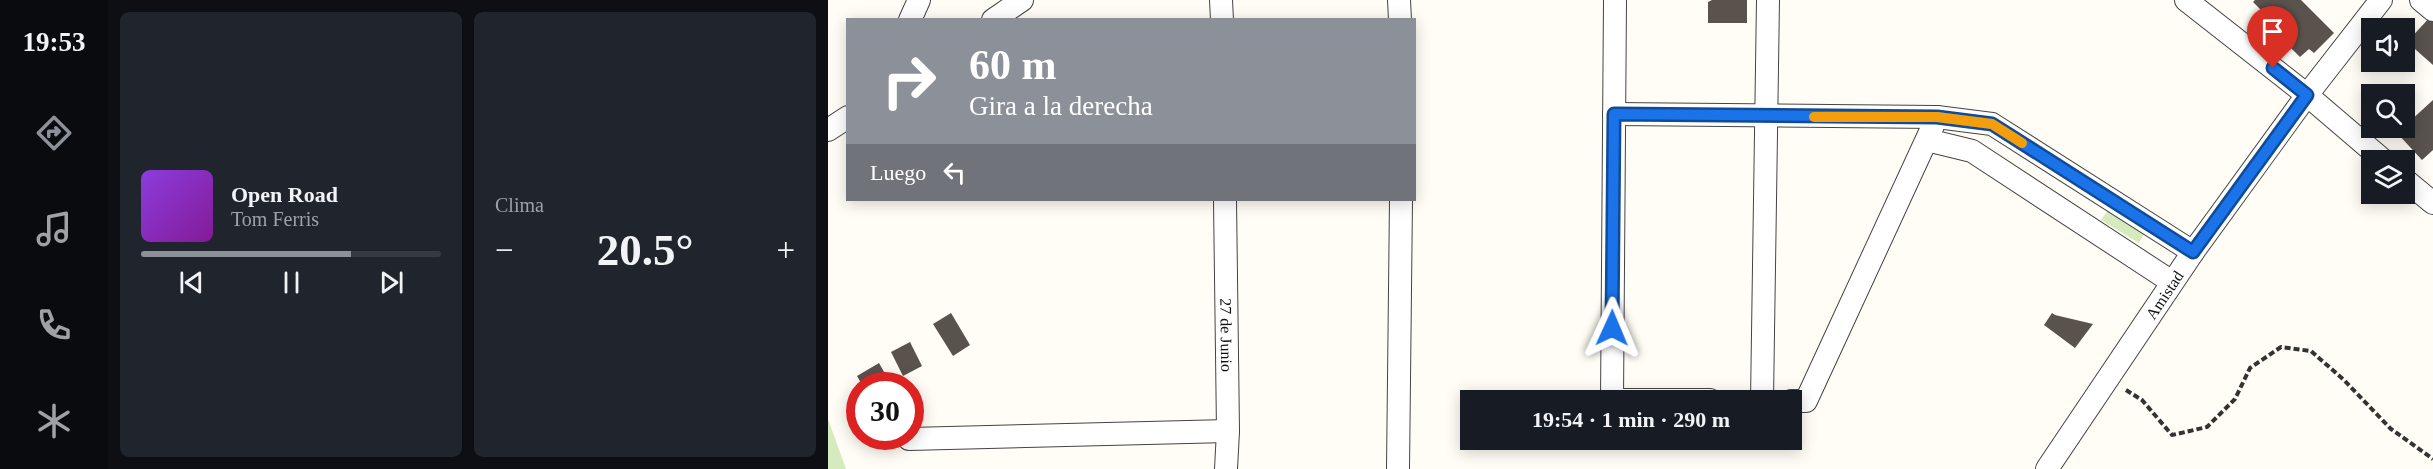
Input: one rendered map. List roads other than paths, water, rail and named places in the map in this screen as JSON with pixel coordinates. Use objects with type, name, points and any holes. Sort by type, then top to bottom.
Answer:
[{"type":"street","points":[[911,18],[920,0]]},
{"type":"street","points":[[996,18],[1022,0]]},
{"type":"street","points":[[1221,0],[1222,18]]},
{"type":"street","points":[[1399,0],[1400,18]]},
{"type":"street","points":[[1612,390],[1615,0]]},
{"type":"street","points":[[1762,390],[1768,0]]},
{"type":"street","points":[[2186,0],[2307,95],[2371,150]]},
{"type":"street","name":"Amistad","points":[[2047,469],[2193,252],[2307,95],[2381,0]]},
{"type":"street","points":[[2421,0],[2433,10]]},
{"type":"street","points":[[1614,114],[1937,117],[1992,124],[2193,252]]},
{"type":"street","points":[[1802,401],[1806,401],[1937,117]]},
{"type":"street","points":[[828,130],[846,118]]},
{"type":"street","points":[[1927,140],[1972,151],[2172,282]]},
{"type":"street","points":[[2415,188],[2433,203]]},
{"type":"street","name":"27 de Junio","points":[[1225,201],[1228,431],[1226,469]]},
{"type":"street","points":[[1398,469],[1401,201]]},
{"type":"street","points":[[924,439],[1228,431]]}]
